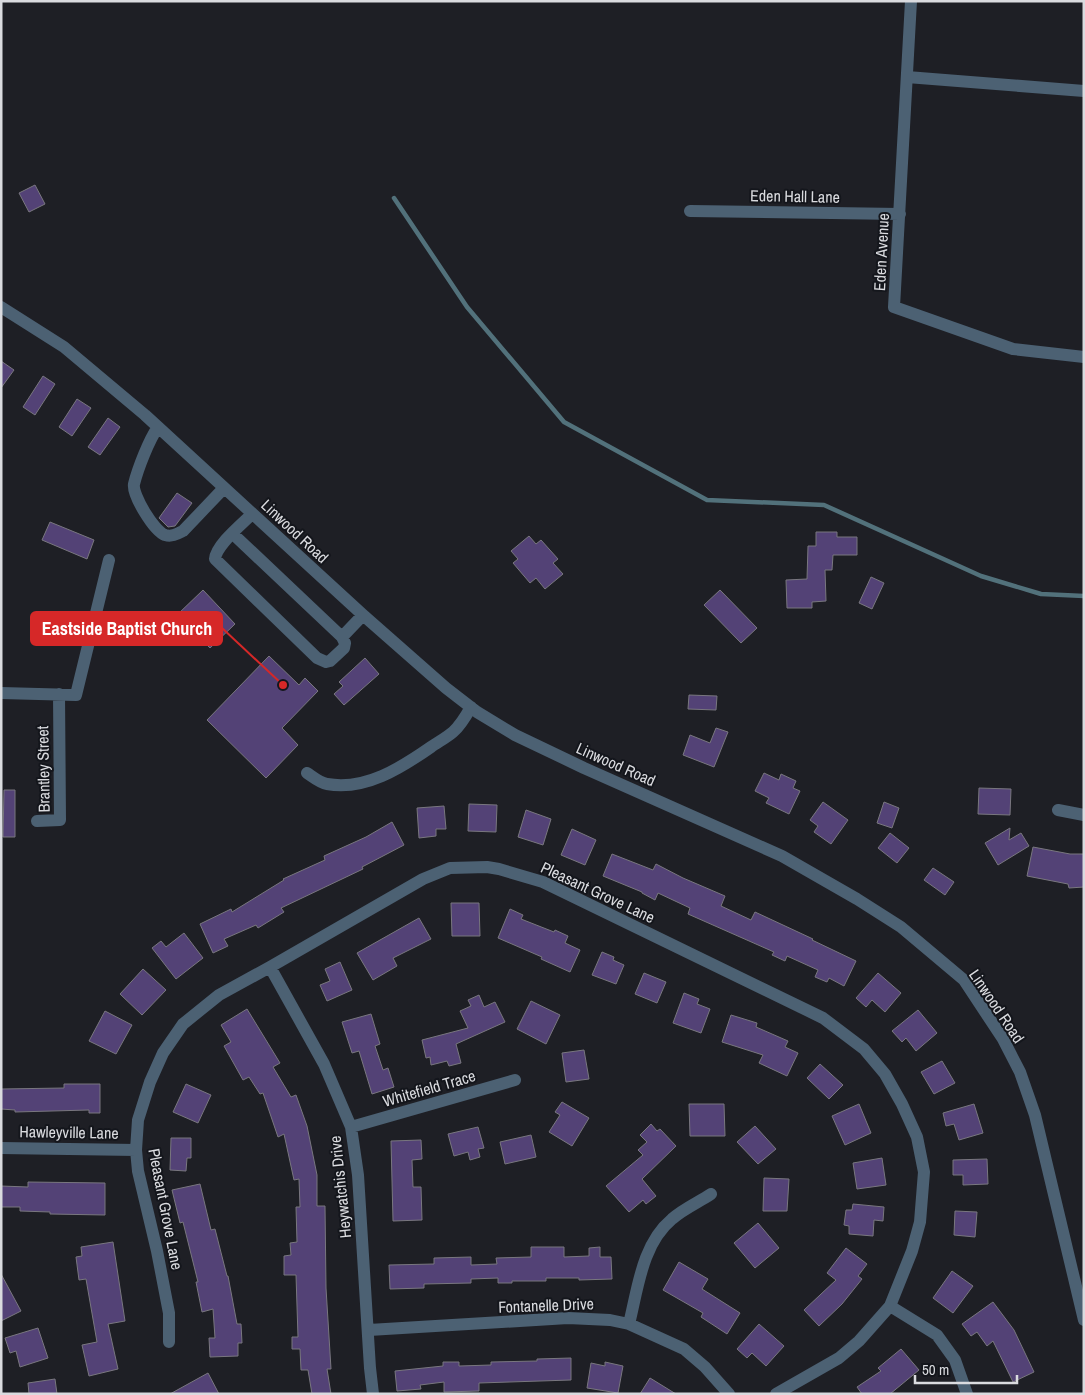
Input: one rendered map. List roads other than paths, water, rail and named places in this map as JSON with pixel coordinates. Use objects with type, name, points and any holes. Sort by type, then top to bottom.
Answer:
[{"type":"street","name":"Eden Avenue","points":[[911,1],[894,308],[1012,349],[1084,357]]},
{"type":"street","points":[[908,77],[1084,91]]},
{"type":"street","name":"Eden Hall Lane","points":[[690,211],[900,214]]},
{"type":"street","name":"Linwood Road","points":[[1,307],[64,347],[158,427],[363,616],[446,688],[471,707],[515,735],[790,861],[857,899],[901,927],[964,980],[1003,1039],[1020,1072],[1035,1115],[1084,1320]]},
{"type":"street","points":[[158,427],[150,438],[134,486],[136,496],[150,521],[161,533],[168,536],[183,531],[224,488]]},
{"type":"street","points":[[233,534],[342,637],[345,643],[344,648],[330,661],[326,662],[317,658],[215,559],[216,552],[233,534],[252,514]]},
{"type":"street","points":[[1,692],[76,695],[109,560]]},
{"type":"street","points":[[342,637],[363,616]]},
{"type":"street","name":"Brantley Street","points":[[37,821],[60,820],[59,694]]},
{"type":"street","points":[[307,773],[324,784],[335,785],[361,783],[382,776],[419,756],[452,732],[464,719],[471,707]]},
{"type":"street","points":[[1058,810],[1084,815]]},
{"type":"street","name":"Pleasant Grove Lane","points":[[168,1342],[169,1312],[138,1171],[136,1150],[138,1120],[150,1082],[164,1053],[183,1024],[218,995],[422,879],[450,868],[487,867],[543,882],[822,1018],[864,1049],[885,1074],[902,1104],[917,1137],[924,1172],[920,1222],[912,1251],[890,1306],[859,1341],[839,1358],[776,1394]]},
{"type":"street","name":"Heywatchis Drive","points":[[270,967],[324,1064],[351,1127],[358,1175],[373,1394]]},
{"type":"street","name":"Whitefield Trace","points":[[351,1127],[515,1080]]},
{"type":"street","name":"Hawleyville Lane","points":[[1,1148],[136,1150]]},
{"type":"street","points":[[629,1324],[644,1263],[660,1231],[673,1218],[711,1194]]},
{"type":"street","points":[[890,1306],[937,1335],[954,1360],[967,1394]]},
{"type":"street","name":"Fontanelle Drive","points":[[369,1330],[568,1318],[589,1318],[629,1324],[684,1349],[705,1366],[729,1394]]},
{"type":"waterway","points":[[394,198],[467,307],[564,422],[707,500],[824,505],[981,576],[1041,594],[1084,596]]},
{"type":"place","name":"Eastside Baptist Church","points":[[283,685]]}]
